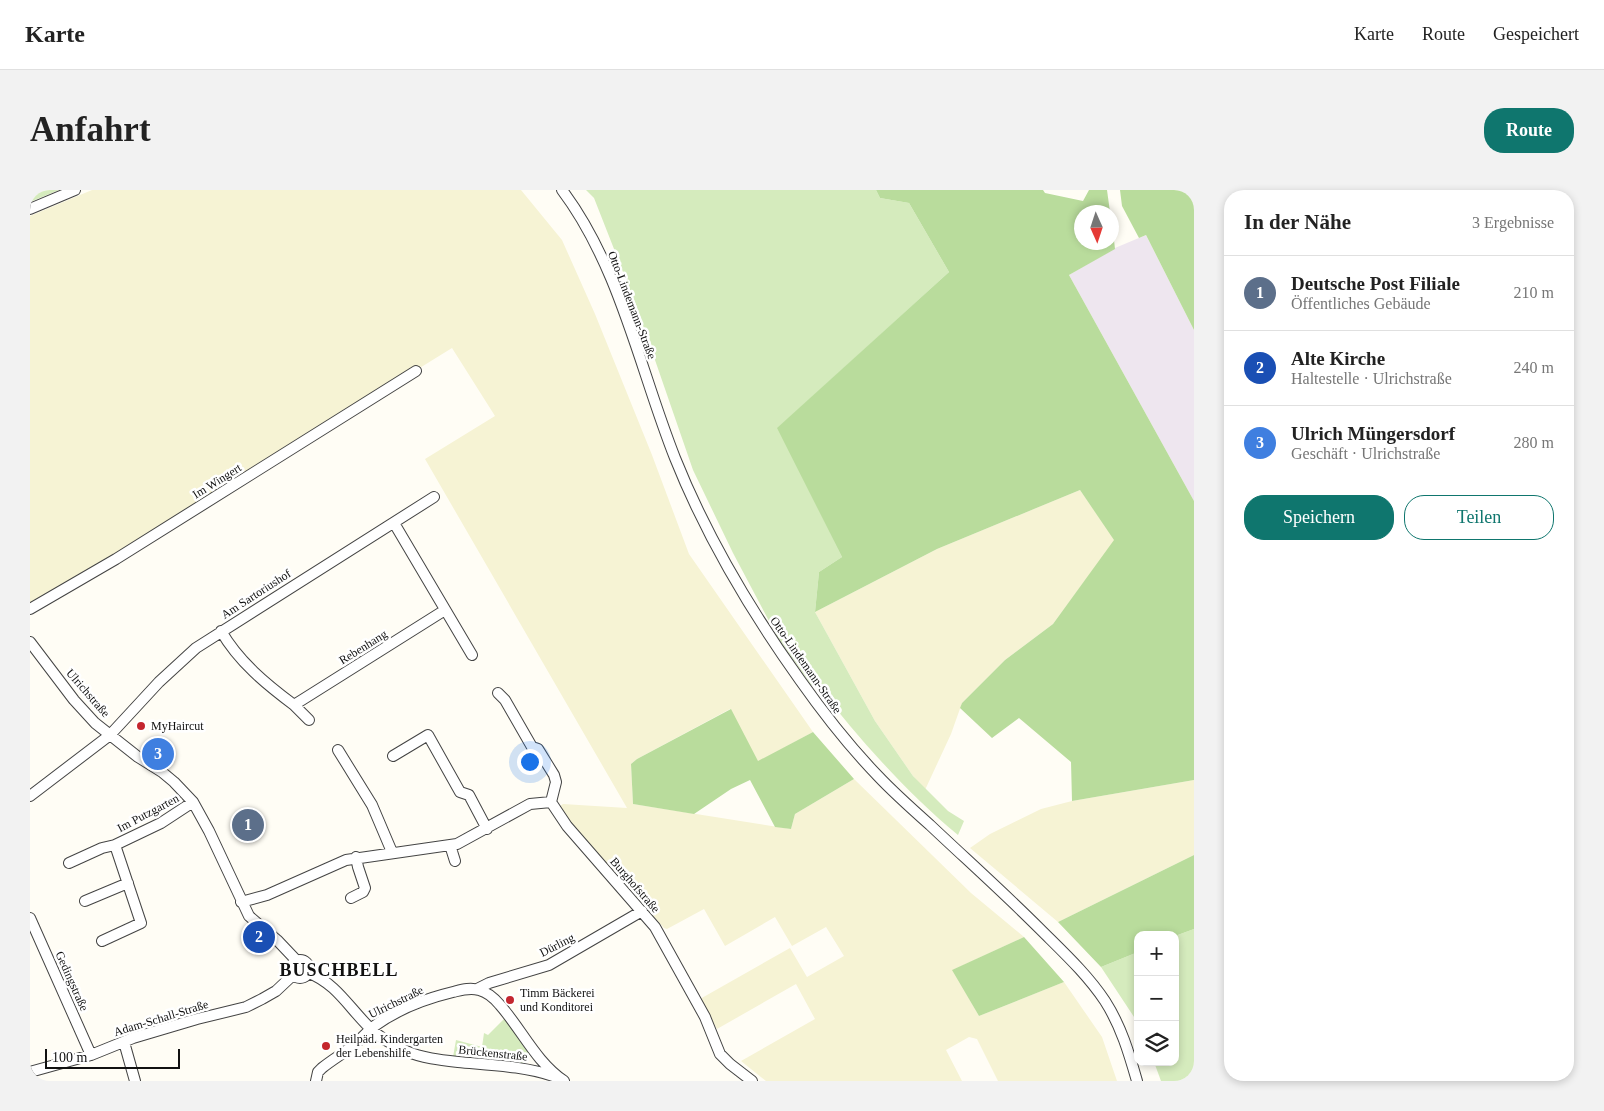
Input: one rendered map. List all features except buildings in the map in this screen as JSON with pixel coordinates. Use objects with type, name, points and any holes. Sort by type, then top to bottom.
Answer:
[{"type":"street","points":[[30,209],[75,190]]},
{"type":"street","name":"Otto-Lindemann-Straße","points":[[562,190],[591,235],[612,285],[675,458],[701,516],[724,562],[759,620],[833,726],[879,777],[1081,970],[1106,1002],[1126,1040],[1137,1081]]},
{"type":"street","name":"Im Wingert","points":[[30,609],[116,559],[416,371]]},
{"type":"street","name":"Am Sartoriushof","points":[[30,796],[110,735],[191,652],[434,497]]},
{"type":"street","points":[[394,523],[472,655]]},
{"type":"street","name":"Rebenhang","points":[[294,705],[444,610]]},
{"type":"street","points":[[221,632],[245,664],[309,720]]},
{"type":"street","name":"Ulrichstraße","points":[[30,642],[74,700],[95,723],[138,757],[162,772],[193,802],[209,831],[249,916],[277,940],[296,960]]},
{"type":"street","points":[[241,902],[268,895],[336,863],[356,857],[462,842],[530,804],[551,802],[556,782],[554,775],[538,749],[532,747],[505,700],[498,694]]},
{"type":"street","points":[[393,756],[428,735],[460,792],[469,795],[486,829]]},
{"type":"street","points":[[338,750],[372,805],[392,852]]},
{"type":"street","name":"Im Putzgarten","points":[[68,863],[102,848],[115,845],[161,823],[193,802]]},
{"type":"street","name":"Burghofstraße","points":[[551,802],[567,826],[654,927],[705,1017],[720,1054],[752,1081]]},
{"type":"street","name":"Im Putzgarten","points":[[102,941],[141,923],[115,845]]},
{"type":"street","points":[[450,845],[456,861]]},
{"type":"street","points":[[351,898],[363,892],[365,888],[356,857]]},
{"type":"street","points":[[85,901],[128,883]]},
{"type":"street","name":"Dürling","points":[[477,989],[489,983],[549,965],[642,911]]},
{"type":"street","name":"Gedingstraße","points":[[30,918],[91,1055]]},
{"type":"street","points":[[296,960],[305,961],[309,966],[309,973],[302,978],[293,975],[291,965],[296,960]]},
{"type":"street","name":"Ulrichstraße","points":[[309,973],[318,976],[334,989],[370,1029],[415,1004],[453,992],[477,989]]},
{"type":"street","name":"Adam-Schall-Straße","points":[[30,1072],[91,1055],[124,1042],[197,1019],[246,1006],[269,995],[293,975]]},
{"type":"street","points":[[477,989],[485,992],[498,1003],[515,1023],[539,1059],[562,1079]]},
{"type":"street","points":[[316,1081],[318,1072],[322,1068],[355,1044],[370,1029]]},
{"type":"street","name":"Brückenstraße","points":[[370,1029],[395,1046],[421,1056],[527,1069],[562,1079]]},
{"type":"street","points":[[124,1042],[135,1081]]},
{"type":"street","points":[[527,1069],[534,1063],[534,1051]]},
{"type":"shaded area","points":[[92,190],[521,190],[562,240],[595,314],[652,455],[689,554],[813,732],[758,762],[730,709],[631,764],[633,804],[791,829],[795,814],[854,779],[971,893],[1024,937],[953,970],[979,1016],[1064,982],[1102,1037],[1117,1081],[998,1081],[977,1039],[969,1037],[946,1050],[962,1081],[766,1081],[741,1061],[815,1019],[796,984],[717,1029],[700,999],[790,948],[807,977],[844,956],[826,927],[792,946],[775,917],[725,946],[704,909],[667,929],[664,928],[561,811],[560,806],[563,804],[627,808],[425,459],[495,416],[452,348],[30,609],[30,216]]},
{"type":"shaded area","points":[[1146,235],[1194,330],[1194,501],[1069,275],[1112,250],[1119,250],[1119,246]]},
{"type":"shaded area","points":[[1080,490],[1115,540],[1053,624],[1005,660],[962,703],[951,734],[925,790],[913,776],[875,721],[815,612],[937,549]]},
{"type":"shaded area","points":[[1194,780],[1194,855],[1058,922],[970,848],[990,834],[1041,809],[1072,801]]},
{"type":"green space","points":[[30,190],[59,190],[30,202]]},
{"type":"green space","points":[[586,190],[876,190],[880,198],[909,203],[949,272],[778,428],[842,557],[819,572],[815,612],[875,721],[913,776],[948,811],[964,821],[958,835],[884,765],[818,686],[811,685],[777,636],[733,553],[693,470],[636,305],[594,198]]},
{"type":"green space","points":[[876,190],[1043,190],[1045,193],[1083,201],[1089,190],[1107,190],[1109,205],[1074,205],[1074,250],[1113,250],[1069,275],[1194,501],[1194,780],[1072,801],[1071,762],[1019,718],[992,738],[960,708],[962,703],[1005,660],[1053,624],[1114,540],[1080,490],[937,549],[815,612],[819,572],[842,557],[777,428],[949,272],[909,203],[880,198]]},
{"type":"green space","points":[[1120,190],[1194,190],[1194,330],[1146,235],[1139,238],[1122,206]]},
{"type":"green space","points":[[731,709],[758,761],[813,732],[854,779],[795,814],[791,829],[775,827],[750,780],[731,789],[694,814],[633,804],[631,764]]},
{"type":"green space","points":[[1194,855],[1194,929],[1179,935],[1179,931],[1134,931],[1134,954],[1101,967],[1058,922]]},
{"type":"green space","points":[[1194,929],[1194,1081],[1161,1081],[1155,1066],[1179,1066],[1179,935]]},
{"type":"green space","points":[[1024,937],[1064,982],[979,1016],[952,970]]},
{"type":"green space","points":[[1134,954],[1134,1017],[1101,967]]},
{"type":"green space","points":[[505,1018],[529,1052],[524,1063],[516,1063],[518,1059],[457,1053],[455,1058],[453,1057],[456,1040],[482,1047],[484,1033],[488,1035]]},
{"type":"place","name":"MyHaircut","points":[[141,726]]},
{"type":"place","name":"Ulrich Müngersdorf","points":[[158,754]]},
{"type":"place","name":"Deutsche Post Filiale","points":[[248,825]]},
{"type":"place","name":"Alte Kirche","points":[[259,937]]},
{"type":"place","name":"Timm Bäckerei und Konditorei","points":[[510,1000]]},
{"type":"place","name":"Heilpäd. Kindergarten der Lebenshilfe","points":[[326,1046]]},
{"type":"district","name":"BUSCHBELL","points":[[339,970]]}]
